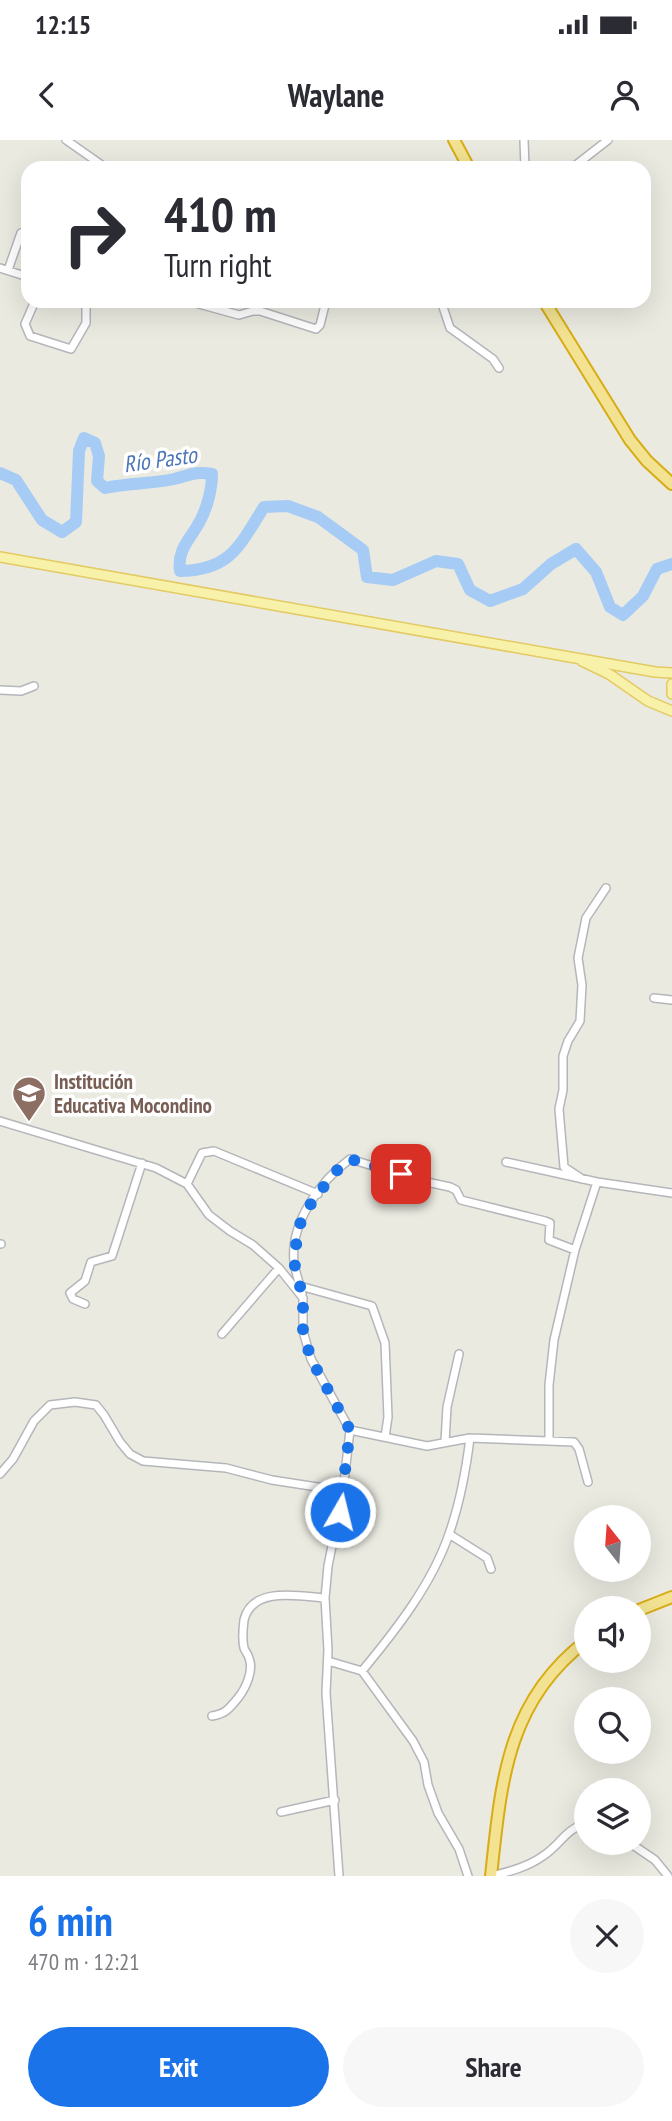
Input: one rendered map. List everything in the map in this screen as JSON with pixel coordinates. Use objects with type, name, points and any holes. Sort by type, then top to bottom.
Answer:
[{"type":"highway","points":[[454,140],[465,161]]},
{"type":"highway","points":[[548,308],[630,440],[647,461],[672,484]]},
{"type":"highway","points":[[651,1605],[672,1597]]},
{"type":"highway","points":[[491,1876],[500,1795],[507,1759],[518,1729],[551,1675],[574,1653]]},
{"type":"main road","points":[[0,557],[445,636],[672,673]]},
{"type":"main road","points":[[571,656],[609,674],[648,701],[672,711]]},
{"type":"main road","points":[[672,684],[672,694]]},
{"type":"street","points":[[66,140],[96,161]]},
{"type":"street","points":[[524,140],[525,161]]},
{"type":"street","points":[[581,161],[608,140]]},
{"type":"street","points":[[21,233],[4,269],[21,275]]},
{"type":"street","points":[[32,308],[25,324],[30,336],[71,349],[86,323],[86,308]]},
{"type":"street","points":[[214,308],[239,315],[260,311],[316,329],[320,325],[324,308]]},
{"type":"street","points":[[443,308],[450,328],[493,359],[499,368]]},
{"type":"street","points":[[0,690],[21,691],[34,686]]},
{"type":"street","points":[[582,1179],[564,1167],[559,1109],[563,1090],[563,1056],[580,1021],[582,985],[578,958],[586,918],[606,888]]},
{"type":"street","points":[[654,998],[672,1000]]},
{"type":"street","points":[[0,1121],[142,1163],[187,1184],[209,1215],[253,1245],[279,1268],[303,1298]]},
{"type":"street","points":[[187,1184],[202,1153],[207,1150],[318,1194]]},
{"type":"street","points":[[339,1876],[326,1693],[326,1598],[328,1566],[343,1491],[350,1430],[311,1359],[303,1331],[303,1298],[294,1262],[298,1229],[305,1212],[318,1194],[350,1159],[450,1187],[461,1200],[550,1223],[549,1240],[575,1250]]},
{"type":"street","points":[[506,1162],[597,1182],[672,1193]]},
{"type":"street","points":[[85,1304],[73,1299],[70,1293],[85,1282],[91,1262],[113,1256],[142,1163]]},
{"type":"street","points":[[550,1441],[550,1364],[575,1250],[597,1182]]},
{"type":"street","points":[[222,1335],[279,1268]]},
{"type":"street","points":[[300,1286],[372,1306],[385,1343],[388,1417],[385,1437]]},
{"type":"street","points":[[445,1442],[447,1407],[459,1354]]},
{"type":"street","points":[[0,1474],[13,1460],[34,1421],[50,1405],[75,1402],[96,1405],[130,1454],[143,1461],[226,1468],[272,1480],[343,1491]]},
{"type":"street","points":[[350,1430],[427,1446],[470,1438],[574,1442],[579,1448],[588,1482]]},
{"type":"street","points":[[362,1671],[395,1632],[449,1534],[466,1468],[470,1438]]},
{"type":"street","points":[[449,1534],[487,1558],[491,1569]]},
{"type":"street","points":[[212,1716],[228,1711],[242,1693],[250,1674],[250,1660],[244,1646],[243,1629],[245,1617],[253,1603],[266,1597],[326,1598]]},
{"type":"street","points":[[328,1661],[362,1671],[413,1741],[424,1762],[428,1785],[438,1813],[460,1849],[468,1876]]},
{"type":"street","points":[[281,1812],[335,1800]]},
{"type":"street","points":[[491,1876],[515,1871],[544,1856],[574,1827]]},
{"type":"street","points":[[648,1855],[668,1876]]},
{"type":"waterway","name":"Río Pasto","points":[[0,473],[16,480],[42,520],[62,532],[76,522],[79,451],[84,438],[95,443],[99,456],[97,481],[105,488],[165,481],[197,473],[212,474],[207,504],[182,551],[180,571],[197,570],[222,561],[240,544],[264,507],[288,506],[318,517],[363,550],[367,577],[393,580],[436,561],[458,564],[470,590],[490,601],[523,589],[551,564],[576,549],[596,572],[610,607],[623,615],[643,596],[657,569],[672,564]]},
{"type":"place","name":"Institución Educativa Mocondino","points":[[29,1123]]},
{"type":"route","points":[[340,1512],[350,1430],[311,1359],[303,1331],[303,1298],[294,1262],[298,1229],[305,1212],[333,1174],[350,1159],[401,1174]]}]
